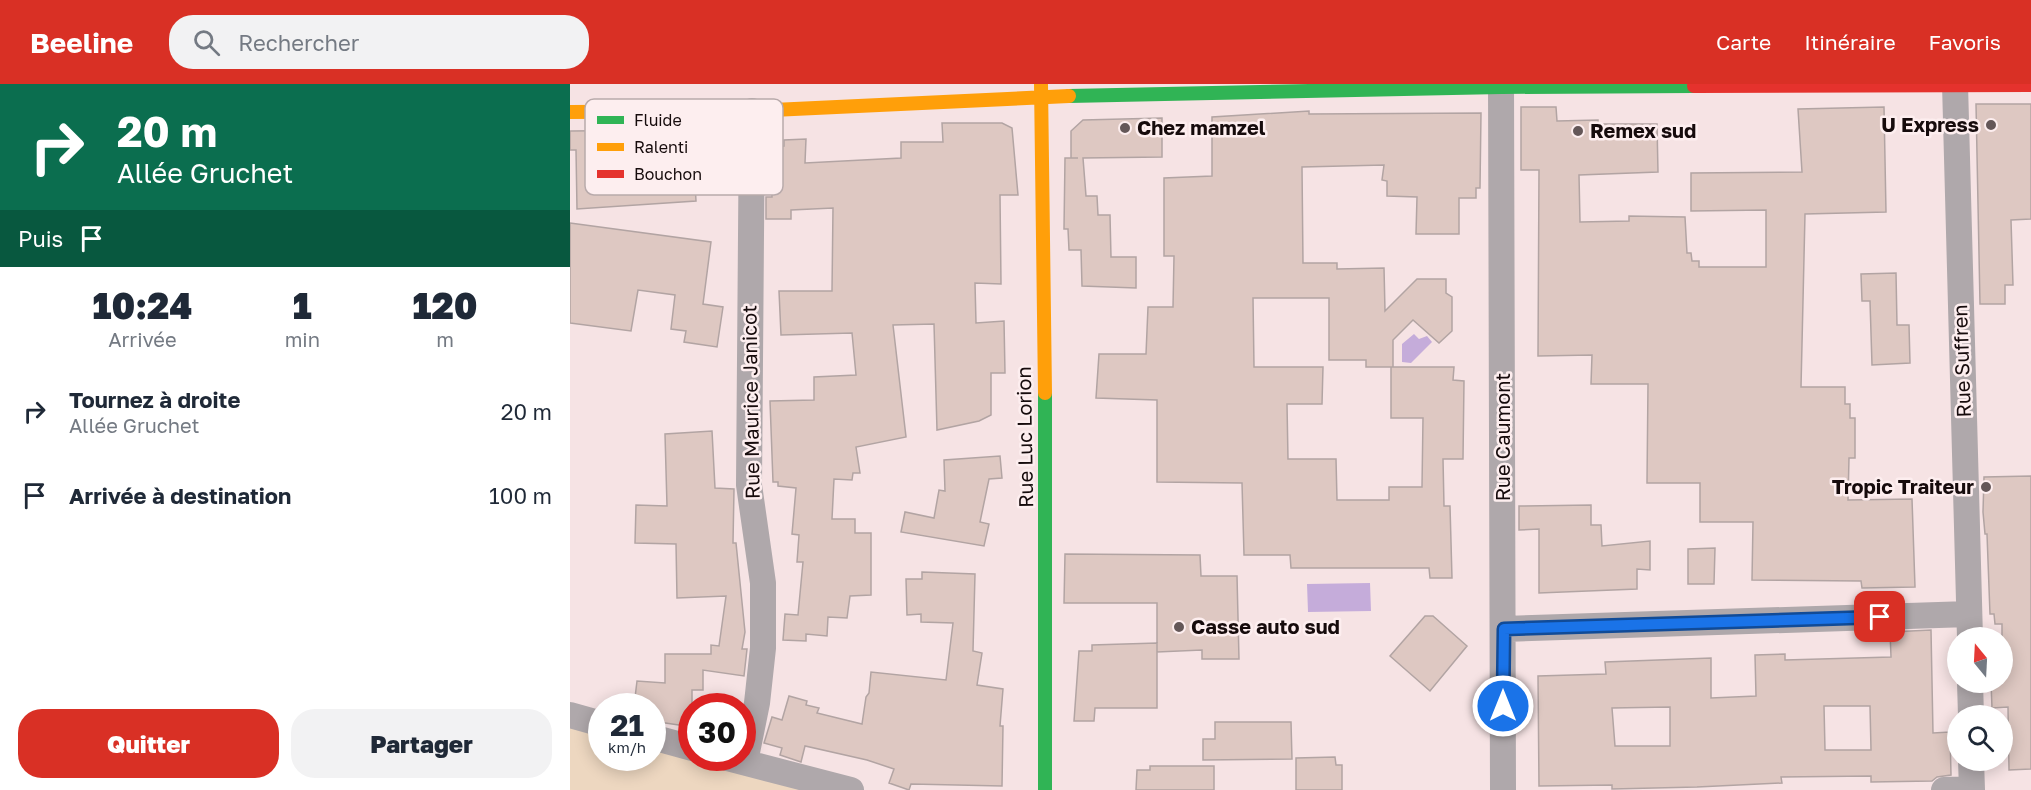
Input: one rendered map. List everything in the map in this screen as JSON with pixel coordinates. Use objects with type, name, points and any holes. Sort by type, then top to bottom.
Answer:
[{"type":"street","points":[[783,109],[1042,91],[1501,85],[2031,85]]},
{"type":"street","name":"Rue Caumont","points":[[1501,85],[1503,790]]},
{"type":"street","name":"Rue Suffren","points":[[1955,85],[1970,626]]},
{"type":"street","name":"Rue Luc Lorion","points":[[1042,91],[1046,486],[1045,790]]},
{"type":"street","points":[[570,112],[585,112]]},
{"type":"street","name":"Rue Maurice Janicot","points":[[751,195],[749,485],[763,583],[763,648],[756,706]]},
{"type":"street","points":[[1504,629],[1970,626]]},
{"type":"street","points":[[570,715],[588,720]]},
{"type":"street","points":[[756,765],[851,790]]},
{"type":"street","points":[[1944,790],[1972,789],[1971,771]]},
{"type":"shaded area","points":[[1414,334],[1419,339],[1427,336],[1432,342],[1411,363],[1402,362],[1402,344]]},
{"type":"shaded area","points":[[1370,583],[1371,611],[1308,612],[1307,584]]},
{"type":"shaded area","points":[[570,723],[588,728],[588,771],[666,771],[666,750],[678,753],[678,771],[743,771],[811,790],[570,790]]},
{"type":"building","points":[[1976,104],[2031,104],[2031,219],[2011,220],[2013,285],[2005,285],[2005,304],[1980,304]]},
{"type":"building","points":[[1521,107],[1556,107],[1557,121],[1598,120],[1598,124],[1657,124],[1658,172],[1579,175],[1580,222],[1629,221],[1629,216],[1685,217],[1687,253],[1691,253],[1692,261],[1699,261],[1699,267],[1766,267],[1766,210],[1691,211],[1691,173],[1802,172],[1798,109],[1884,107],[1886,212],[1805,214],[1801,387],[1845,387],[1845,404],[1850,404],[1850,418],[1855,418],[1855,458],[1849,458],[1848,500],[1912,499],[1915,587],[1862,588],[1861,581],[1752,580],[1753,522],[1700,522],[1700,483],[1647,483],[1648,384],[1591,384],[1592,355],[1538,356],[1539,170],[1521,170]]},
{"type":"building","points":[[1309,111],[1309,114],[1481,113],[1480,188],[1476,188],[1476,198],[1459,198],[1459,234],[1416,234],[1417,197],[1387,196],[1387,181],[1382,180],[1384,165],[1302,167],[1303,263],[1337,263],[1337,269],[1384,268],[1385,311],[1417,279],[1446,279],[1446,293],[1452,297],[1452,331],[1439,343],[1413,320],[1393,340],[1393,367],[1454,367],[1453,380],[1464,381],[1463,459],[1443,459],[1444,506],[1450,506],[1452,578],[1430,578],[1429,568],[1291,568],[1290,555],[1244,555],[1242,483],[1157,482],[1157,400],[1096,398],[1099,354],[1146,354],[1148,307],[1173,307],[1174,256],[1164,256],[1164,178],[1212,176],[1212,117]],"holes":[[[1253,298],[1329,298],[1329,360],[1366,360],[1366,367],[1391,367],[1391,418],[1423,418],[1422,487],[1389,487],[1389,500],[1337,500],[1336,459],[1288,459],[1287,404],[1322,404],[1323,367],[1254,367]]]},
{"type":"building","points":[[1162,118],[1162,157],[1083,158],[1086,196],[1097,196],[1098,215],[1110,215],[1111,257],[1136,257],[1136,288],[1082,286],[1081,250],[1069,250],[1068,229],[1064,229],[1065,158],[1071,158],[1071,131],[1083,120]]},
{"type":"building","points":[[942,123],[1002,123],[1012,128],[1018,195],[1000,195],[1001,284],[975,283],[976,323],[1004,321],[1005,373],[991,373],[991,415],[979,421],[937,430],[934,324],[893,325],[906,437],[856,447],[860,473],[853,473],[852,480],[834,479],[832,519],[855,519],[855,533],[871,533],[871,595],[850,596],[847,618],[828,617],[827,636],[806,634],[806,641],[783,640],[785,614],[798,615],[803,562],[797,562],[799,535],[792,534],[796,488],[778,486],[778,482],[773,482],[770,401],[814,400],[814,377],[856,375],[852,333],[781,335],[779,291],[832,291],[833,208],[791,210],[791,219],[766,219],[766,197],[783,195],[784,140],[806,139],[805,163],[901,158],[901,142],[943,142]]},
{"type":"building","points":[[570,131],[585,131],[585,195],[696,195],[696,201],[577,209],[576,150],[570,150]]},
{"type":"building","points":[[570,223],[711,242],[703,304],[723,307],[717,347],[684,342],[686,331],[671,329],[675,295],[638,290],[631,331],[570,323]]},
{"type":"building","points":[[1896,273],[1897,325],[1909,325],[1910,363],[1872,365],[1870,301],[1862,301],[1861,274]]},
{"type":"building","points":[[712,431],[715,488],[734,489],[733,543],[736,543],[745,632],[742,649],[747,649],[744,676],[703,670],[703,690],[678,693],[678,725],[666,723],[666,693],[636,693],[637,681],[665,683],[665,654],[711,654],[711,645],[719,646],[726,596],[677,598],[676,544],[635,543],[636,505],[667,506],[665,434]]},
{"type":"building","points":[[1000,456],[1002,478],[989,479],[980,522],[989,524],[984,546],[901,532],[905,512],[934,518],[939,490],[945,491],[944,460]]},
{"type":"building","points":[[2031,476],[2031,769],[2013,770],[2013,705],[1992,705],[1991,693],[2013,693],[2013,627],[2002,627],[2002,624],[1995,624],[1994,614],[1990,614],[1987,534],[1985,534],[1983,512],[1984,477]]},
{"type":"building","points":[[1591,505],[1591,525],[1601,525],[1602,546],[1650,541],[1650,570],[1637,569],[1637,589],[1539,593],[1539,529],[1519,530],[1519,506]]},
{"type":"building","points":[[1715,548],[1714,584],[1688,584],[1688,549]]},
{"type":"building","name":"Casse auto sud","points":[[1065,554],[1200,555],[1201,576],[1237,576],[1239,659],[1202,659],[1202,650],[1157,652],[1157,603],[1064,603]]},
{"type":"building","points":[[922,572],[975,574],[973,651],[982,653],[977,685],[1003,689],[1000,726],[1003,726],[1002,786],[911,784],[909,790],[889,783],[894,769],[867,760],[805,746],[801,762],[780,755],[782,748],[764,743],[772,717],[782,720],[789,696],[807,701],[806,705],[819,708],[817,713],[862,724],[871,672],[946,680],[953,623],[921,622],[921,614],[907,615],[906,579],[922,579]]},
{"type":"building","points":[[1425,616],[1433,616],[1467,646],[1430,691],[1390,656]]},
{"type":"building","points":[[1931,630],[1933,733],[1947,732],[1947,771],[1951,771],[1951,775],[1937,777],[1932,781],[1871,782],[1871,776],[1781,777],[1782,783],[1697,787],[1612,789],[1612,785],[1539,786],[1538,676],[1606,674],[1605,662],[1711,658],[1711,698],[1756,696],[1755,655],[1785,654],[1785,660],[1891,657],[1890,632]],"holes":[[[1824,706],[1870,706],[1871,750],[1825,750]],[[1670,707],[1670,746],[1615,746],[1612,708]]]},
{"type":"building","points":[[1157,643],[1157,708],[1095,708],[1094,721],[1074,721],[1079,651],[1092,651],[1092,645]]},
{"type":"building","points":[[1215,722],[1291,722],[1292,759],[1203,760],[1203,739],[1215,739]]},
{"type":"building","points":[[1335,757],[1336,765],[1342,765],[1342,790],[1296,790],[1296,758]]},
{"type":"building","points":[[1150,766],[1214,766],[1214,790],[1136,790],[1137,770],[1150,770]]},
{"type":"traffic: fast","points":[[1069,96],[1501,87],[1694,86]]},
{"type":"traffic: fast","points":[[1045,393],[1045,790]]},
{"type":"traffic: slow","points":[[1041,84],[1045,393]]},
{"type":"traffic: slow","points":[[783,110],[1069,96]]},
{"type":"traffic: slow","points":[[570,112],[585,112]]},
{"type":"traffic: jam","points":[[1694,86],[2031,85]]},
{"type":"place","name":"U Express","points":[[1991,125]]},
{"type":"place","name":"Chez mamzel","points":[[1125,128]]},
{"type":"place","name":"Remex sud","points":[[1578,131]]},
{"type":"place","name":"Tropic Traiteur","points":[[1986,487]]},
{"type":"place","name":"Casse auto sud","points":[[1179,627]]},
{"type":"route","points":[[1503,706],[1504,629],[1880,617]]}]
